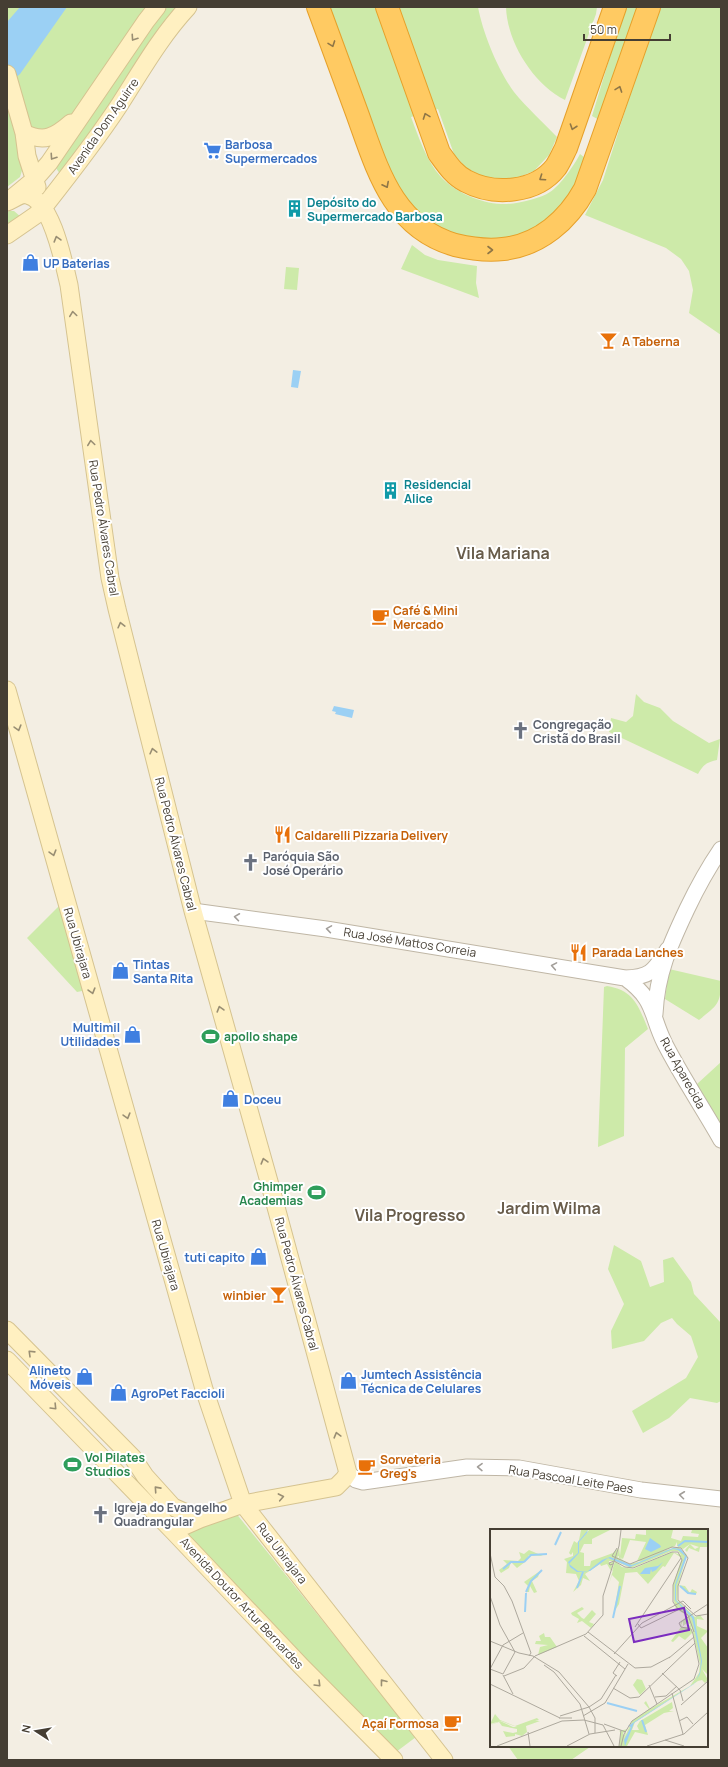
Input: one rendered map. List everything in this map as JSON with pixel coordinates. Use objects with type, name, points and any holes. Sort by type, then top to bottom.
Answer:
[{"type":"highway","points":[[318,7],[370,149],[393,199],[414,224],[423,231],[445,242],[468,248],[489,251],[525,244],[542,236],[556,226],[578,203],[585,189],[649,7]]},
{"type":"highway","points":[[387,7],[439,153],[448,166],[466,181],[490,190],[500,191],[519,189],[529,186],[555,168],[566,148],[597,55],[615,7]]},
{"type":"highway","points":[[597,55],[605,7]]},
{"type":"main road","name":"Avenida Dom Aguirre","points":[[7,202],[34,179],[49,162],[157,7]]},
{"type":"main road","name":"Avenida Dom Aguirre","points":[[7,235],[36,215],[43,208],[93,144],[161,40],[188,7]]},
{"type":"main road","name":"Rua Pedro Álvares Cabral","points":[[7,74],[23,128],[27,156],[43,208],[53,225],[69,285],[110,578],[193,912],[270,1184],[348,1473]]},
{"type":"main road","points":[[23,128],[32,137],[45,139],[62,130],[86,109]]},
{"type":"main road","name":"Rua Pedro Álvares Cabral","points":[[7,202],[22,195],[27,195],[43,208]]},
{"type":"main road","name":"Rua Ubirajara","points":[[7,690],[204,1389],[243,1504],[444,1760]]},
{"type":"main road","points":[[7,1330],[133,1458],[145,1476],[173,1507],[200,1519]]},
{"type":"main road","name":"Avenida Doutor Artur Bernardes","points":[[7,1360],[173,1531],[301,1666],[394,1760]]},
{"type":"main road","points":[[173,1531],[200,1519],[243,1504],[336,1487],[348,1473]]},
{"type":"street","name":"Rua Aparecida","points":[[721,849],[698,888],[668,949],[656,995],[655,1017],[665,1044],[721,1140]]},
{"type":"street","name":"Rua José Mattos Correia","points":[[193,912],[326,929],[625,978],[639,978],[651,973],[668,949]]},
{"type":"street","name":"Rua José Mattos Correia","points":[[625,978],[638,987],[645,995],[655,1017]]},
{"type":"street","name":"Rua Pascoal Leite Paes","points":[[348,1473],[356,1480],[363,1482],[467,1467],[519,1468],[641,1490],[721,1499]]},
{"type":"green space","points":[[7,7],[149,7],[85,99],[64,124],[38,133],[29,124],[22,96],[9,111],[24,164],[20,177],[7,187]]},
{"type":"green space","points":[[166,7],[181,7],[93,134],[60,174],[56,168],[154,21]]},
{"type":"green space","points":[[329,7],[478,7],[483,29],[502,73],[508,83],[524,104],[557,137],[549,155],[534,171],[514,179],[488,179],[466,168],[454,154],[438,109],[411,117],[427,156],[441,177],[453,187],[468,196],[493,203],[512,204],[546,195],[563,180],[580,154],[589,161],[567,200],[553,217],[527,234],[509,239],[483,241],[454,236],[441,230],[417,213],[396,189]]},
{"type":"green space","points":[[506,7],[597,7],[596,14],[565,100],[542,84],[524,61],[511,34]]},
{"type":"green space","points":[[625,7],[639,7],[601,121],[592,116]]},
{"type":"green space","points":[[658,7],[721,7],[721,335],[689,313],[693,290],[689,271],[681,259],[666,248],[585,215],[603,180]]},
{"type":"green space","points":[[14,211],[21,217],[7,230],[7,212]]},
{"type":"green space","points":[[412,245],[425,255],[438,260],[477,266],[476,283],[479,298],[401,269]]},
{"type":"green space","points":[[286,267],[299,268],[297,290],[284,289]]},
{"type":"green space","points":[[636,694],[644,702],[660,708],[673,721],[709,743],[720,739],[717,760],[706,764],[698,774],[609,732],[611,718],[626,722],[633,716]]},
{"type":"green space","points":[[62,903],[84,989],[77,992],[27,938]]},
{"type":"green space","points":[[669,969],[721,981],[719,1000],[710,1011],[699,1020],[665,999]]},
{"type":"green space","points":[[607,986],[624,991],[634,1001],[642,1014],[648,1029],[625,1048],[624,1136],[598,1147],[604,987]]},
{"type":"green space","points":[[721,1062],[721,1125],[697,1084]]},
{"type":"green space","points":[[614,1245],[641,1261],[650,1287],[664,1282],[663,1260],[673,1257],[691,1282],[694,1294],[721,1323],[721,1401],[717,1403],[690,1398],[669,1418],[643,1433],[632,1411],[686,1378],[698,1357],[691,1336],[672,1318],[661,1323],[644,1341],[612,1349],[611,1331],[624,1304],[608,1269]]},
{"type":"green space","points":[[235,1512],[416,1737],[396,1752],[184,1533]]},
{"type":"green space","points":[[509,1747],[590,1747],[571,1760],[518,1760]]},
{"type":"water","points":[[20,7],[67,7],[20,74],[7,85],[7,22]]},
{"type":"water","points":[[293,370],[301,371],[298,388],[291,387]]},
{"type":"water","points":[[334,706],[354,710],[352,718],[335,714],[336,712],[332,711]]},
{"type":"place","name":"Barbosa Supermercados","points":[[212,151]]},
{"type":"place","name":"Depósito do Supermercado Barbosa","points":[[294,209]]},
{"type":"place","name":"UP Baterias","points":[[30,263]]},
{"type":"place","name":"A Taberna","points":[[609,341]]},
{"type":"place","name":"Residencial Alice","points":[[391,491]]},
{"type":"place","name":"Café & Mini Mercado","points":[[380,617]]},
{"type":"place","name":"Congregação Cristã do Brasil","points":[[520,731]]},
{"type":"place","name":"Caldarelli Pizzaria Delivery","points":[[282,835]]},
{"type":"place","name":"Paróquia São José Operário","points":[[250,863]]},
{"type":"place","name":"Parada Lanches","points":[[579,952]]},
{"type":"place","name":"Tintas Santa Rita","points":[[120,971]]},
{"type":"place","name":"Multimil Utilidades","points":[[133,1034]]},
{"type":"place","name":"apollo shape","points":[[211,1036]]},
{"type":"place","name":"Doceu","points":[[231,1099]]},
{"type":"place","name":"Ghimper Academias","points":[[316,1193]]},
{"type":"place","name":"tuti capito","points":[[258,1257]]},
{"type":"place","name":"winbier","points":[[279,1295]]},
{"type":"place","name":"Alineto Móveis","points":[[84,1377]]},
{"type":"place","name":"Jumtech Assistência Técnica de Celulares","points":[[348,1381]]},
{"type":"place","name":"AgroPet Faccioli","points":[[118,1393]]},
{"type":"place","name":"Vol Pilates Studios","points":[[72,1464]]},
{"type":"place","name":"Sorveteria Greg's","points":[[367,1466]]},
{"type":"place","name":"Igreja do Evangelho Quadrangular","points":[[101,1514]]},
{"type":"place","name":"Açaí Formosa","points":[[452,1723]]},
{"type":"district","name":"Vila Mariana","points":[[503,553]]},
{"type":"district","name":"Jardim Wilma","points":[[549,1208]]},
{"type":"district","name":"Vila Progresso","points":[[410,1215]]}]
